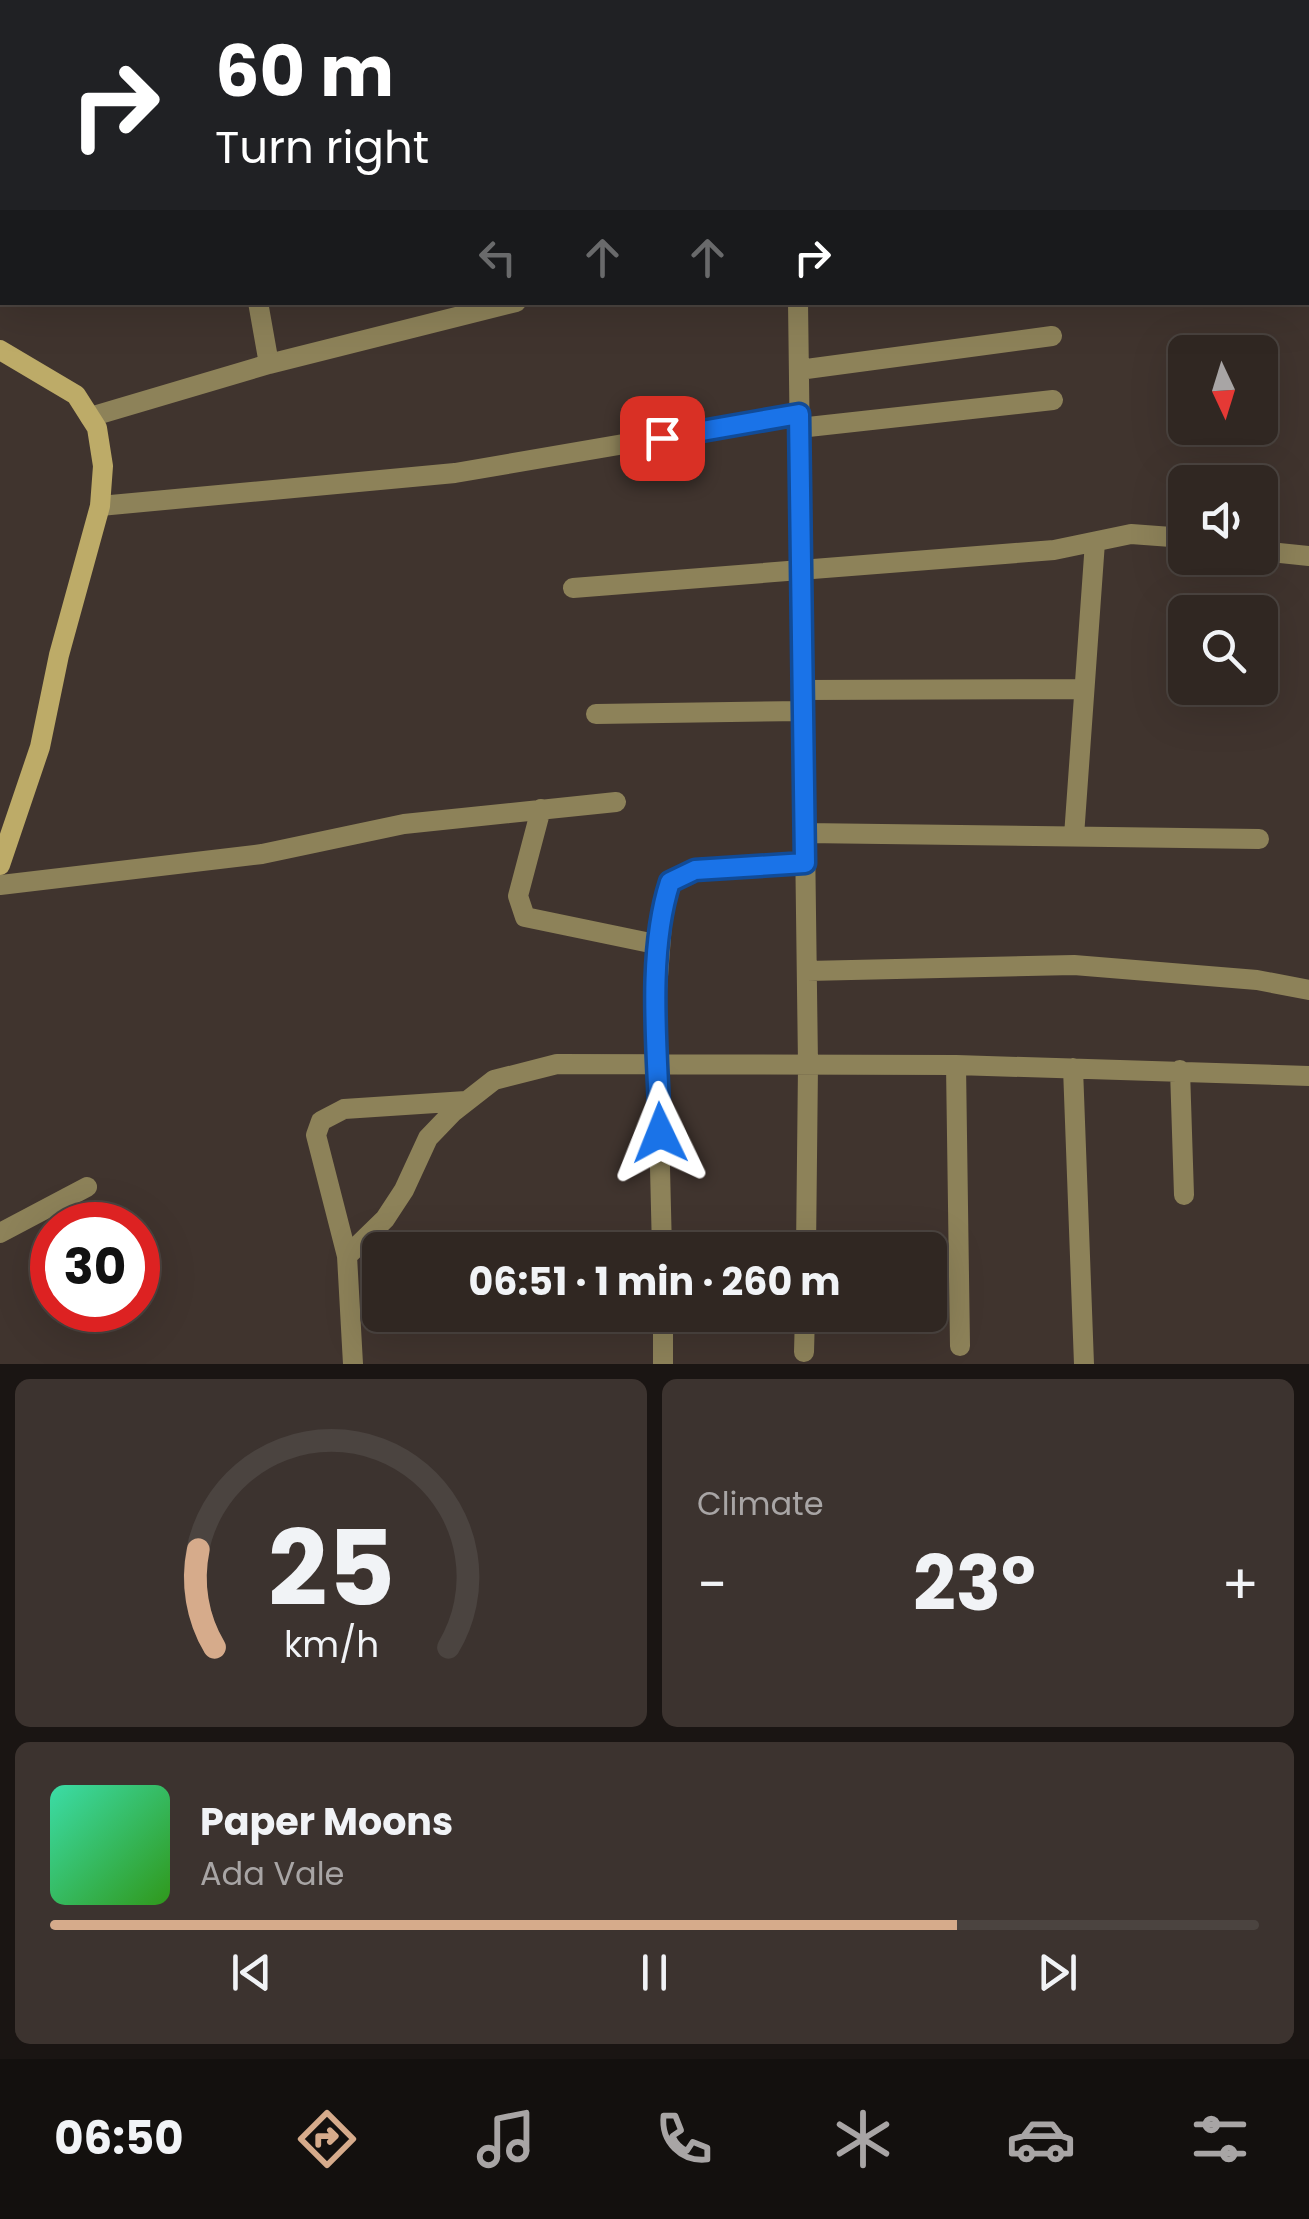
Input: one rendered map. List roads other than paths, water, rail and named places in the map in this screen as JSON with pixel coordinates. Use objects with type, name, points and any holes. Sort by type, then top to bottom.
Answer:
[{"type":"street","points":[[258,305],[268,364]]},
{"type":"street","points":[[90,417],[268,364],[504,305]]},
{"type":"street","points":[[798,305],[808,1064],[806,1232]]},
{"type":"street","points":[[799,370],[1052,336]]},
{"type":"street","points":[[0,350],[76,395],[96,428],[102,466],[100,506],[58,656],[40,747],[9,812],[0,865]]},
{"type":"street","points":[[100,506],[455,473],[799,421],[1053,400]]},
{"type":"street","points":[[574,588],[1054,550],[1132,534],[1168,537]]},
{"type":"street","points":[[1074,836],[1095,542]]},
{"type":"street","points":[[1278,552],[1309,556]]},
{"type":"street","points":[[596,714],[1084,688]]},
{"type":"street","points":[[0,885],[262,854],[404,824],[616,802]]},
{"type":"street","points":[[541,809],[518,896],[525,918],[660,946]]},
{"type":"street","points":[[805,833],[1259,839]]},
{"type":"street","points":[[662,1232],[658,1064],[660,946],[666,895],[678,874],[805,863]]},
{"type":"street","points":[[807,971],[1074,965],[1257,980],[1309,990]]},
{"type":"street","points":[[347,1256],[385,1219],[404,1190],[428,1138],[468,1101],[494,1080],[557,1064],[956,1066],[1309,1076]]},
{"type":"street","points":[[956,1066],[960,1346]]},
{"type":"street","points":[[1073,1068],[1084,1364]]},
{"type":"street","points":[[1180,1070],[1184,1194]]},
{"type":"street","points":[[353,1364],[347,1256],[316,1135],[320,1121],[344,1109],[468,1101]]},
{"type":"street","points":[[0,1233],[87,1187]]},
{"type":"street","points":[[662,1364],[663,1332]]},
{"type":"street","points":[[804,1352],[805,1332]]}]
